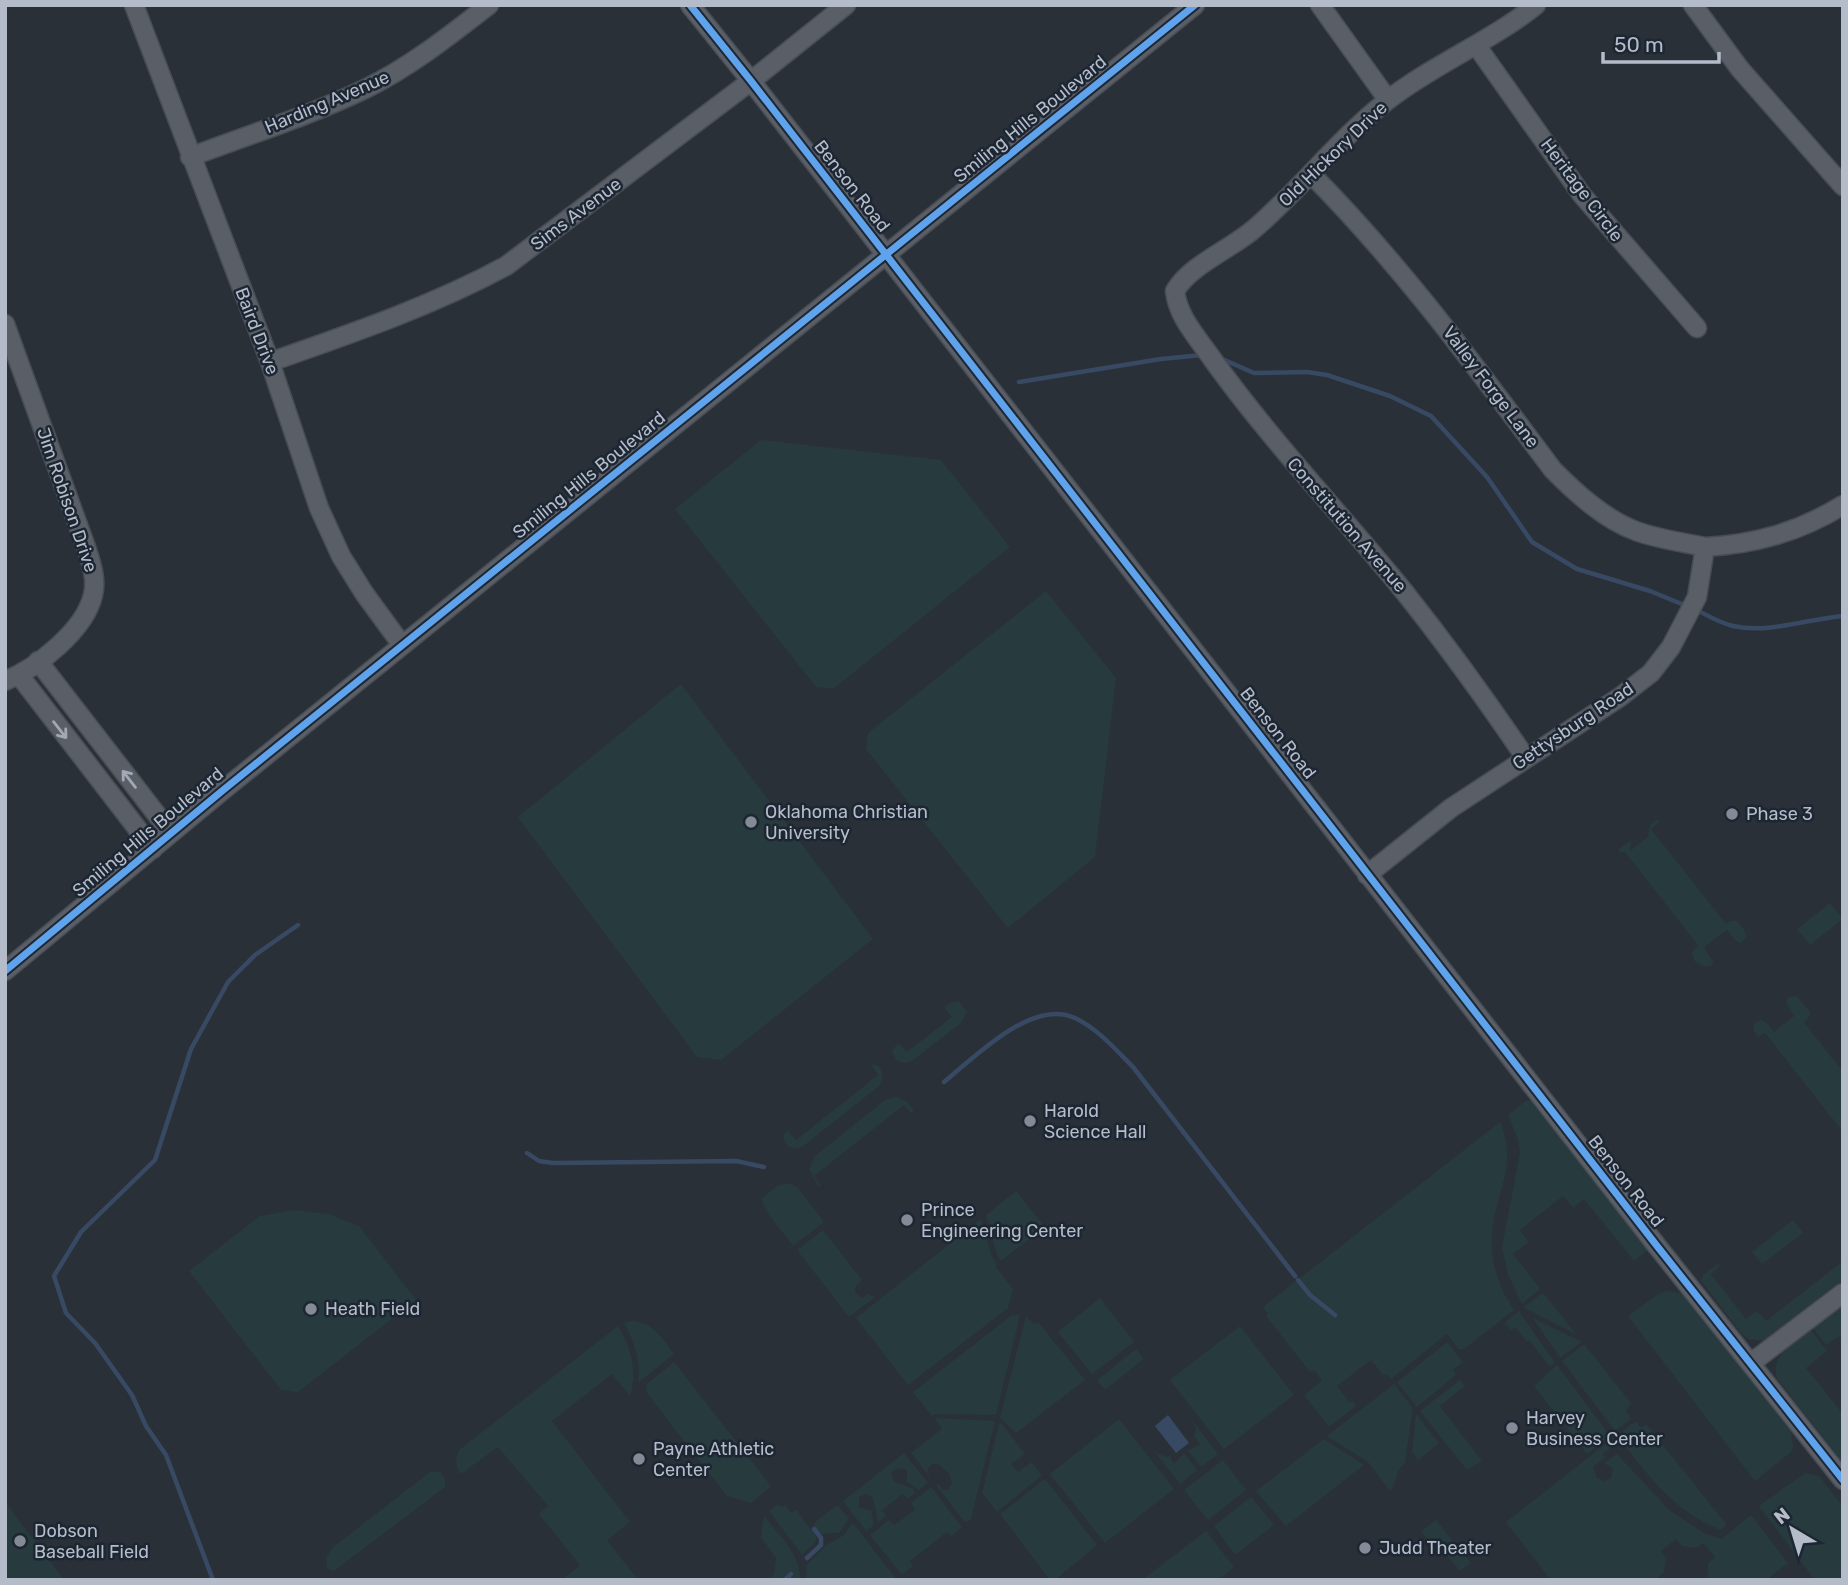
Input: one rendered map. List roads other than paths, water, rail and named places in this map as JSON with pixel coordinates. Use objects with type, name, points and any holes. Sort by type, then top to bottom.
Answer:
[{"type":"street","name":"Baird Drive","points":[[134,5],[270,362],[319,508],[341,556],[402,645]]},
{"type":"street","name":"Harding Avenue","points":[[190,157],[363,90],[439,44],[489,5]]},
{"type":"street","name":"Benson Road","points":[[690,5],[1675,1269],[1843,1479]]},
{"type":"street","name":"Sims Avenue","points":[[270,362],[409,313],[506,266],[751,81],[846,5]]},
{"type":"street","name":"Smiling Hills Boulevard","points":[[5,971],[402,645],[1195,5]]},
{"type":"street","points":[[1320,5],[1388,100]]},
{"type":"street","name":"Old Hickory Drive","points":[[1175,291],[1185,278],[1251,232],[1388,100],[1536,5]]},
{"type":"street","points":[[1693,5],[1745,74],[1843,186]]},
{"type":"street","name":"Heritage Circle","points":[[1476,45],[1582,195],[1698,328]]},
{"type":"street","name":"Valley Forge Lane","points":[[1312,174],[1421,295],[1553,470],[1571,488],[1590,504],[1635,530],[1705,547]]},
{"type":"street","name":"Constitution Avenue","points":[[1175,291],[1181,314],[1236,392],[1452,652],[1525,757]]},
{"type":"street","name":"Jim Robison Drive","points":[[5,324],[86,547],[94,583],[93,596],[84,618],[69,636],[38,662],[12,678],[153,849]]},
{"type":"street","points":[[1705,547],[1739,545],[1779,536],[1810,524],[1843,505]]},
{"type":"street","name":"Gettysburg Road","points":[[1367,874],[1451,808],[1620,697],[1651,673],[1678,635],[1697,597],[1705,547]]},
{"type":"street","points":[[38,662],[171,833]]},
{"type":"street","points":[[1751,1363],[1843,1293]]},
{"type":"water","points":[[1168,1415],[1189,1443],[1176,1453],[1155,1426]]},
{"type":"waterway","points":[[1019,382],[1202,355]]},
{"type":"waterway","points":[[1220,358],[1254,373],[1307,372],[1327,375],[1390,396],[1431,416],[1487,477],[1532,542],[1577,569],[1650,591],[1689,607]]},
{"type":"waterway","points":[[1697,610],[1723,623],[1746,628],[1774,627],[1843,616]]},
{"type":"waterway","points":[[213,1580],[166,1455],[146,1426],[132,1395],[95,1343],[66,1313],[54,1276],[81,1232],[155,1160],[191,1049],[228,982],[255,955],[298,925]]},
{"type":"waterway","points":[[944,1082],[988,1045],[1023,1023],[1041,1016],[1058,1014],[1075,1018],[1106,1040],[1133,1067],[1295,1276]]},
{"type":"waterway","points":[[527,1153],[539,1161],[553,1163],[736,1161],[764,1167]]},
{"type":"waterway","points":[[1298,1280],[1310,1295],[1335,1315]]},
{"type":"waterway","points":[[807,1558],[821,1545],[821,1538],[814,1529]]},
{"type":"waterway","points":[[785,1580],[791,1574]]},
{"type":"place","name":"Phase 3","points":[[1732,814]]},
{"type":"place","name":"Oklahoma Christian University","points":[[751,822]]},
{"type":"place","name":"Harold Science Hall","points":[[1030,1121]]},
{"type":"place","name":"Prince Engineering Center","points":[[907,1220]]},
{"type":"place","name":"Heath Field","points":[[311,1309]]},
{"type":"place","name":"Harvey Business Center","points":[[1512,1428]]},
{"type":"place","name":"Payne Athletic Center","points":[[639,1459]]},
{"type":"place","name":"Dobson Baseball Field","points":[[20,1541]]},
{"type":"place","name":"Judd Theater","points":[[1365,1548]]}]
